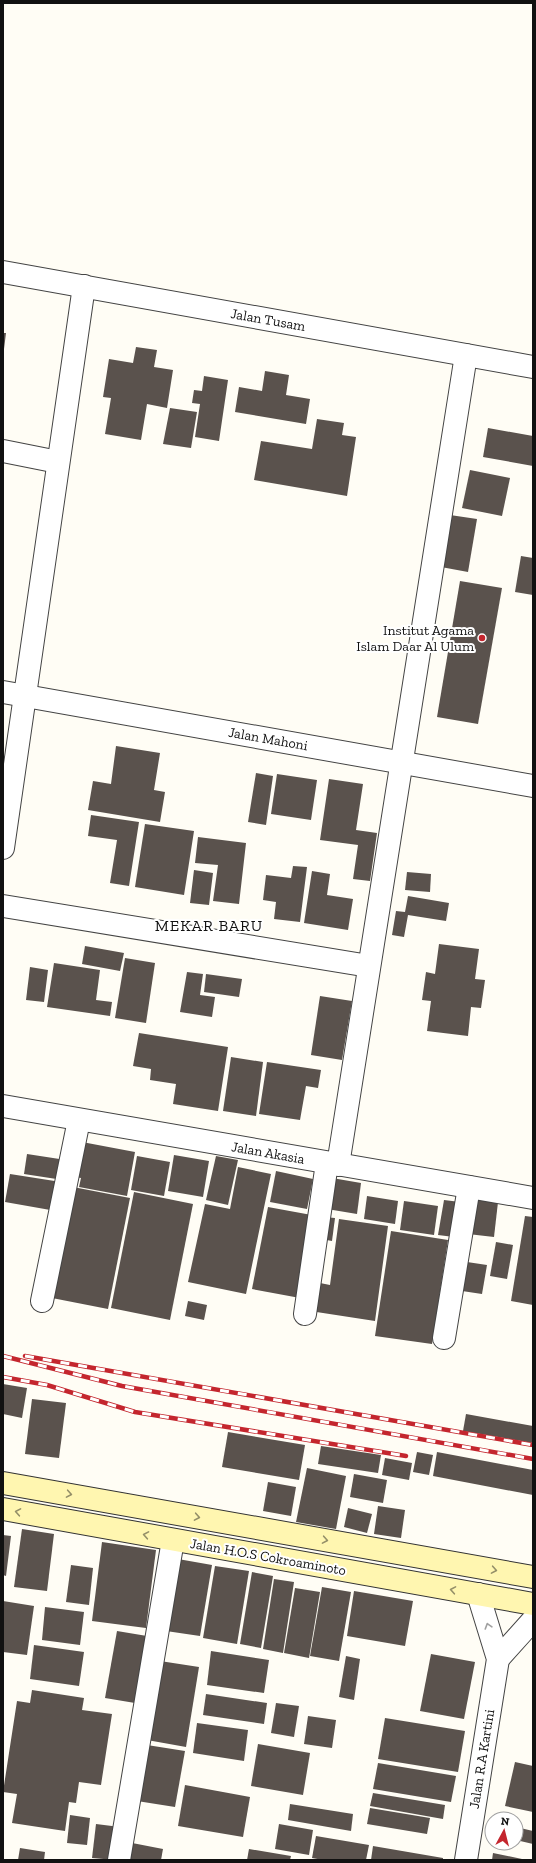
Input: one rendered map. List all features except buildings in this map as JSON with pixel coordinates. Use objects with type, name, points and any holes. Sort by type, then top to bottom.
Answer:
[{"type":"main road","name":"Jalan H.O.S Cokroaminoto","points":[[3,1482],[533,1577]]},
{"type":"main road","name":"Jalan H.O.S Cokroaminoto","points":[[3,1509],[533,1604]]},
{"type":"street","name":"Jalan Tusam","points":[[3,272],[533,367]]},
{"type":"street","points":[[3,848],[84,286]]},
{"type":"street","points":[[305,1314],[370,966],[466,355]]},
{"type":"street","points":[[3,451],[58,462]]},
{"type":"street","name":"Jalan Mahoni","points":[[3,692],[533,786]]},
{"type":"street","points":[[3,906],[370,966]]},
{"type":"street","name":"Jalan Akasia","points":[[3,1106],[533,1198]]},
{"type":"street","points":[[42,1301],[78,1120]]},
{"type":"street","points":[[444,1338],[469,1187]]},
{"type":"street","points":[[119,1860],[173,1540]]},
{"type":"street","points":[[478,1594],[498,1659]]},
{"type":"street","points":[[498,1659],[533,1620]]},
{"type":"street","name":"Jalan R.A Kartini","points":[[466,1860],[498,1659]]},
{"type":"railway","points":[[3,1356],[122,1386],[533,1459]]},
{"type":"railway","points":[[25,1356],[533,1445]]},
{"type":"railway","points":[[3,1377],[47,1385],[135,1412],[406,1456]]},
{"type":"place","name":"Institut Agama Islam Daar Al Ulum","points":[[482,638]]},
{"type":"district","name":"MEKAR BARU","points":[[209,925]]}]
